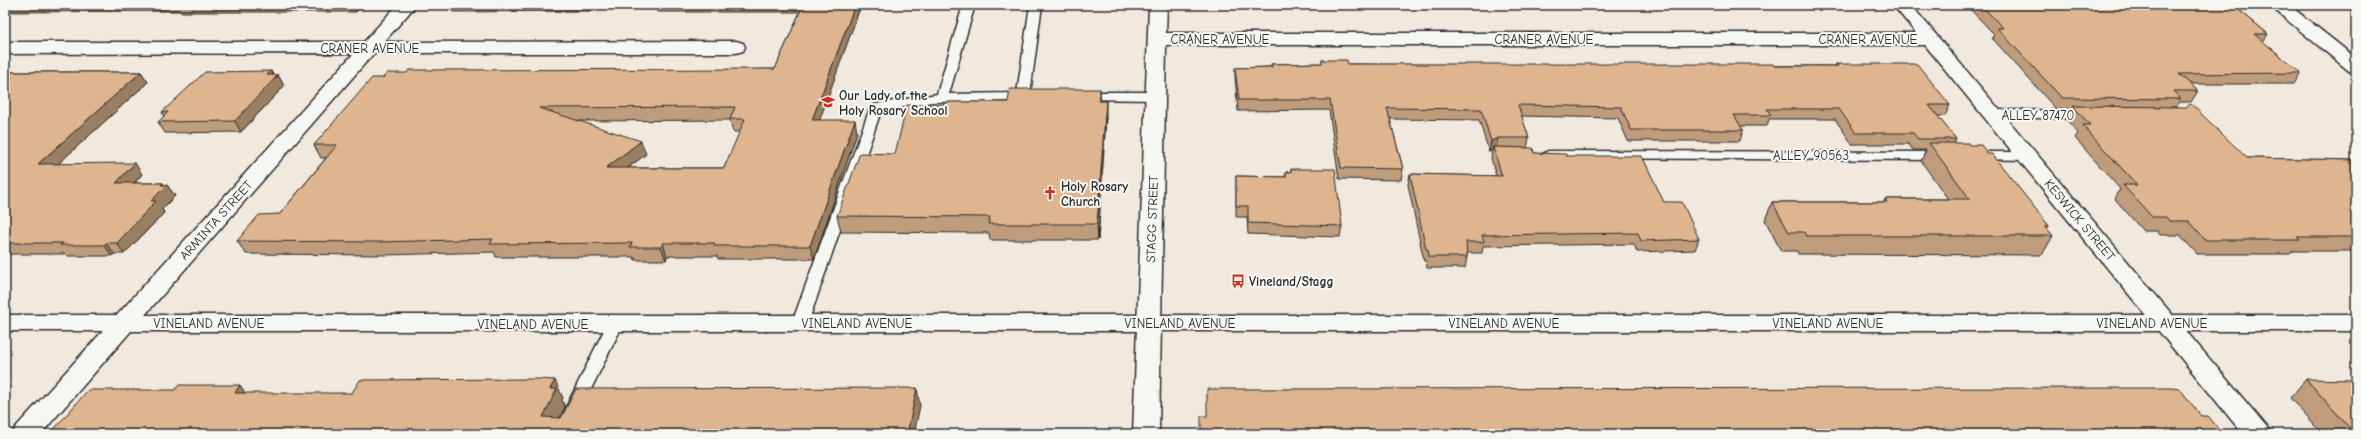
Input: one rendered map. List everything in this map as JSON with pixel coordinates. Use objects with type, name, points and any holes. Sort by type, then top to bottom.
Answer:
[{"type":"street","name":"ARMINTA STREET","points":[[25,434],[407,5]]},
{"type":"street","name":"STAGG STREET","points":[[1146,434],[1158,5]]},
{"type":"street","name":"KESWICK STREET","points":[[1902,5],[2258,434]]},
{"type":"street","points":[[2278,5],[2356,66]]},
{"type":"street","name":"CRANER AVENUE","points":[[1158,39],[1930,39]]},
{"type":"street","name":"CRANER AVENUE","points":[[5,48],[736,47]]},
{"type":"street","name":"VINELAND AVENUE","points":[[5,322],[615,324],[2356,323]]},
{"type":"lane","points":[[942,98],[970,5]]},
{"type":"lane","points":[[1023,97],[1036,5]]},
{"type":"lane","points":[[1068,96],[1156,96]]},
{"type":"lane","points":[[800,323],[876,108],[942,98],[1038,97]]},
{"type":"lane","name":"ALLEY 87470","points":[[1993,114],[2101,115]]},
{"type":"lane","name":"ALLEY 90563","points":[[1533,154],[2028,156]]},
{"type":"lane","points":[[561,434],[615,324]]},
{"type":"building","points":[[803,5],[855,5],[812,120],[855,120],[810,246],[714,246],[715,243],[663,243],[661,247],[630,247],[632,243],[490,244],[493,239],[378,242],[237,241],[259,215],[280,214],[337,145],[314,145],[372,78],[383,78],[387,73],[407,73],[409,70],[775,69]],"holes":[[[735,107],[730,119],[745,119],[724,168],[606,168],[641,141],[539,108]]]},
{"type":"building","points":[[1981,5],[2233,5],[2268,34],[2254,34],[2301,73],[2179,74],[2198,91],[2173,91],[2181,99],[2062,98],[1997,28],[2003,28]]},
{"type":"building","points":[[1322,60],[1347,60],[1348,64],[1773,64],[1774,66],[1838,66],[1836,64],[1917,64],[1950,105],[1929,105],[1956,139],[1918,139],[1913,133],[1856,133],[1839,109],[1767,109],[1771,115],[1734,115],[1743,130],[1631,130],[1621,107],[1518,105],[1529,138],[1498,138],[1491,141],[1481,109],[1387,108],[1403,169],[1341,168],[1330,100],[1239,100],[1235,68],[1272,67],[1271,64],[1322,63]]},
{"type":"building","points":[[271,71],[267,75],[278,75],[235,121],[158,122],[168,112],[162,112],[205,72]]},
{"type":"building","points":[[5,72],[141,72],[38,164],[135,163],[116,183],[163,183],[161,185],[167,185],[151,201],[156,201],[117,243],[106,243],[104,245],[60,245],[63,243],[5,243],[5,146],[10,141],[5,141]]},
{"type":"building","points":[[1010,89],[1100,89],[1099,101],[1106,101],[1097,224],[988,224],[990,217],[837,216],[860,153],[895,154],[907,105],[944,105],[945,102],[1008,102]]},
{"type":"building","points":[[2191,104],[2247,158],[2356,160],[2356,237],[2297,237],[2300,240],[2206,240],[2189,221],[2169,221],[2166,217],[2152,217],[2123,185],[2137,185],[2082,125],[2090,125],[2073,106],[2186,107]]},
{"type":"building","points":[[1929,143],[1968,143],[1969,145],[1981,145],[1988,154],[1992,154],[2049,226],[2045,226],[2053,236],[1806,236],[1804,232],[1789,232],[1772,202],[1887,202],[1885,199],[1970,199]]},
{"type":"building","points":[[1493,147],[1533,148],[1534,153],[1566,154],[1566,156],[1642,156],[1664,202],[1682,202],[1699,239],[1641,241],[1638,233],[1482,235],[1484,242],[1466,242],[1467,257],[1429,257],[1410,174],[1502,176]]},
{"type":"building","points":[[1291,169],[1335,169],[1342,226],[1248,223],[1248,206],[1236,206],[1236,176],[1286,177],[1286,172],[1291,172]]},
{"type":"building","points":[[2306,379],[2356,380],[2356,434],[2355,434]]},
{"type":"building","points":[[360,380],[555,380],[550,389],[557,389],[543,417],[561,418],[576,389],[917,388],[907,434],[50,434],[88,390],[175,390],[179,385],[240,385],[235,393],[352,393]]},
{"type":"building","points":[[1207,389],[2180,389],[2201,416],[2208,416],[2223,434],[1201,434],[1201,416],[1207,416]]},
{"type":"place","name":"Our Lady of the Holy Rosary School","points":[[828,102]]},
{"type":"place","name":"Holy Rosary Church","points":[[1050,193]]},
{"type":"place","name":"Vineland/Stagg","points":[[1238,281]]}]
